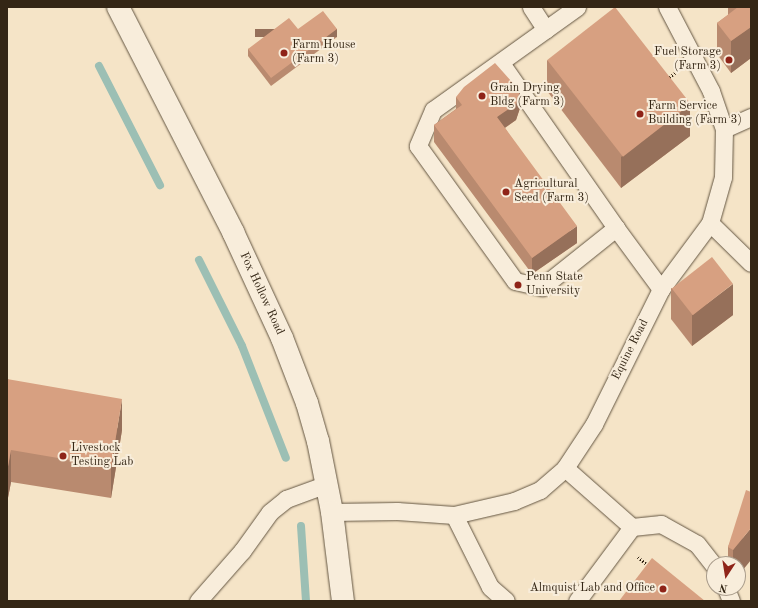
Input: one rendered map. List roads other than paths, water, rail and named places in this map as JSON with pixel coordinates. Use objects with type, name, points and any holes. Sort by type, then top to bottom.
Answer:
[{"type":"main road","name":"Fox Hollow Road","points":[[118,7],[233,232],[282,338],[307,403],[327,484],[343,601]]},
{"type":"lane","points":[[531,7],[546,30]]},
{"type":"lane","points":[[577,7],[501,63],[433,110],[418,146],[515,282],[542,287],[616,228]]},
{"type":"lane","name":"Equine Road","points":[[332,512],[397,512],[454,515],[488,509],[540,490],[565,468],[594,424],[661,289],[710,223],[723,177],[724,129],[711,91],[667,7]]},
{"type":"lane","points":[[501,63],[616,228],[661,289]]},
{"type":"lane","points":[[724,129],[751,117]]},
{"type":"lane","points":[[710,223],[749,257]]},
{"type":"lane","points":[[565,468],[632,527]]},
{"type":"lane","points":[[198,601],[242,551],[270,512],[286,499],[327,484]]},
{"type":"lane","points":[[454,515],[490,587],[506,601]]},
{"type":"lane","points":[[577,601],[632,527],[661,524],[697,544],[706,556]]},
{"type":"waterway","points":[[99,66],[160,185]]},
{"type":"waterway","points":[[199,260],[242,346],[286,458]]},
{"type":"waterway","points":[[301,526],[306,601]]},
{"type":"place","name":"Farm House (Farm 3)","points":[[284,53]]},
{"type":"place","name":"Fuel Storage (Farm 3)","points":[[729,60]]},
{"type":"place","name":"Grain Drying Bldg (Farm 3)","points":[[482,96]]},
{"type":"place","name":"Farm Service Building (Farm 3)","points":[[640,114]]},
{"type":"place","name":"Agricultural Seed (Farm 3)","points":[[506,192]]},
{"type":"place","name":"Penn State University","points":[[518,285]]},
{"type":"place","name":"Livestock Testing Lab","points":[[63,456]]},
{"type":"place","name":"Almquist Lab and Office","points":[[663,589]]}]
